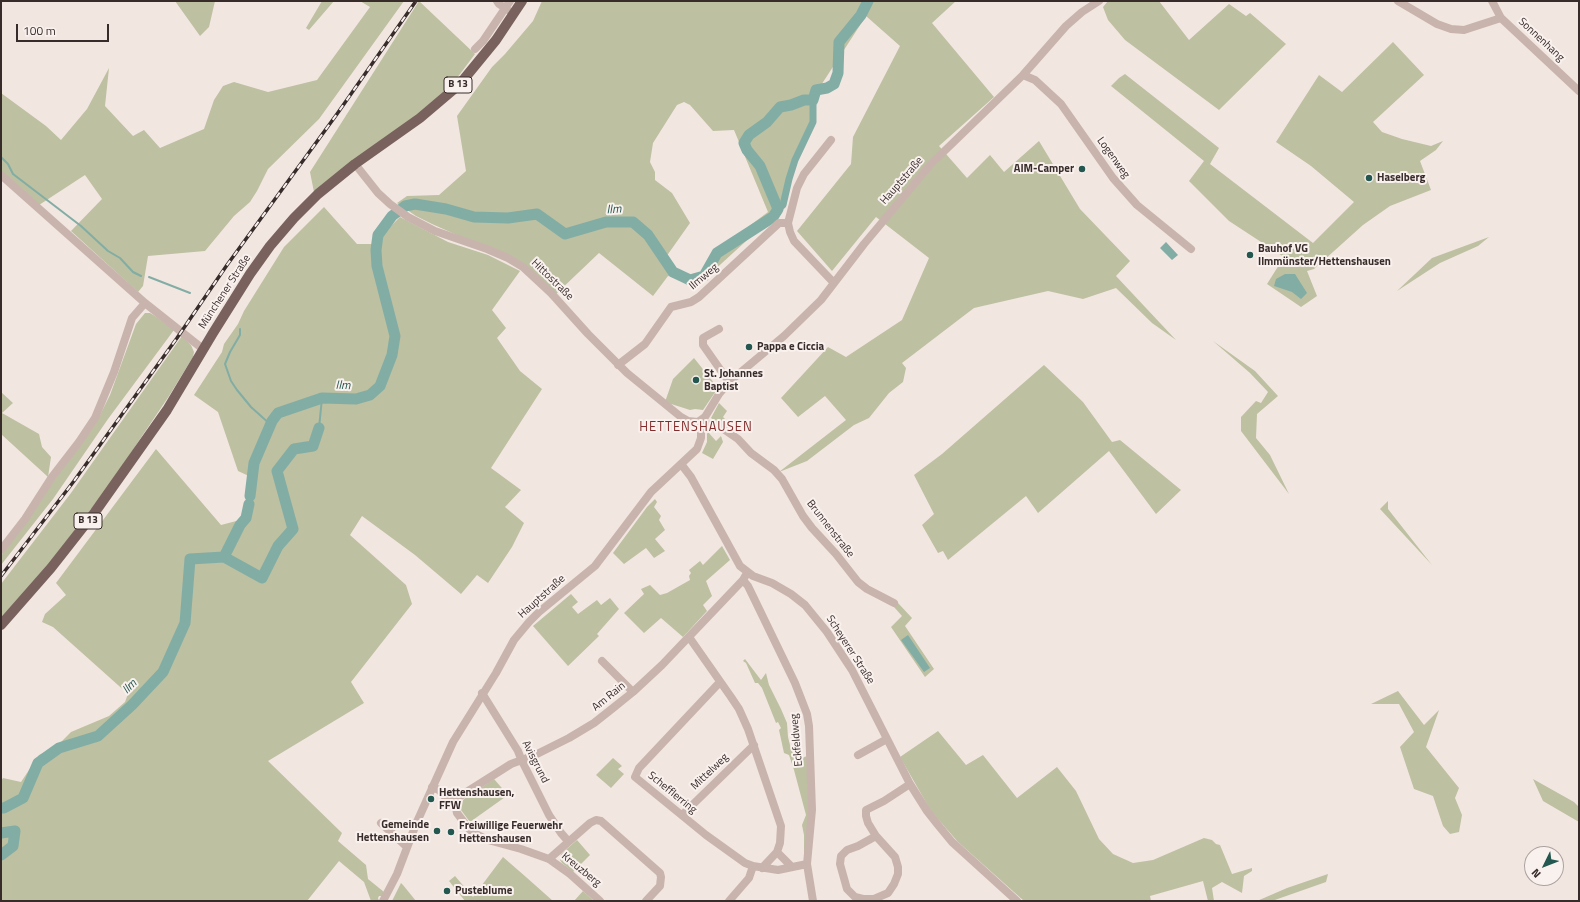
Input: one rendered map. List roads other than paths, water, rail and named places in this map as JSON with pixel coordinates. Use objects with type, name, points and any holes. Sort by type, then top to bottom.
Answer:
[{"type":"main road","name":"B 13","points":[[514,13],[522,1]]},
{"type":"main road","name":"Münchener Straße","points":[[1,625],[51,568],[95,512],[167,410],[250,274],[270,246],[294,218],[318,194],[355,164],[420,118],[453,90],[481,58],[514,13]]},
{"type":"street","points":[[497,1],[504,9],[514,13]]},
{"type":"street","points":[[475,49],[483,42],[510,1]]},
{"type":"street","name":"Hauptstraße","points":[[383,901],[397,874],[432,787],[453,742],[482,693],[496,673],[508,650],[529,622],[594,566],[651,492],[692,454],[699,444],[701,431],[698,422],[705,417],[719,394],[729,382],[784,336],[821,300],[869,238],[931,164],[1023,74],[1066,26],[1082,12],[1099,1]]},
{"type":"street","points":[[1398,1],[1437,24],[1451,29],[1464,30],[1501,18]]},
{"type":"street","name":"Sonnenhang","points":[[1492,1],[1501,18],[1579,92]]},
{"type":"street","name":"Logenweg","points":[[1023,74],[1035,80],[1061,104],[1110,174],[1133,201],[1146,214],[1191,249]]},
{"type":"street","points":[[831,140],[804,174],[795,195],[788,223],[794,241],[834,283]]},
{"type":"street","name":"Hittostraße","points":[[355,164],[378,192],[390,204],[408,217],[435,231],[508,258],[523,268],[551,293],[618,365],[681,417],[688,421],[698,422]]},
{"type":"street","points":[[1,175],[145,303],[203,349]]},
{"type":"street","name":"Ilmweg","points":[[618,365],[645,344],[671,307],[691,302],[699,298],[777,224],[780,222],[788,223]]},
{"type":"street","points":[[1,550],[25,519],[52,477],[79,442],[95,418],[112,378],[132,318],[145,303]]},
{"type":"street","points":[[718,329],[703,338],[703,345],[729,382]]},
{"type":"street","name":"Brunnenstraße","points":[[698,422],[722,428],[738,439],[751,453],[774,470],[782,479],[803,516],[858,582],[866,589],[894,603]]},
{"type":"street","name":"Scheyerer Straße","points":[[681,464],[691,477],[745,576],[772,583],[791,594],[805,605],[817,618],[852,670],[910,784],[927,811],[952,842],[1017,901]]},
{"type":"street","name":"Am Rain","points":[[454,800],[511,764],[543,752],[594,723],[633,692],[689,637],[745,576]]},
{"type":"street","name":"Eckfeldweg","points":[[745,576],[748,586],[793,678],[807,714],[809,726],[812,810],[806,864],[812,901]]},
{"type":"street","points":[[689,637],[739,709],[754,745],[781,826],[780,843],[777,852],[762,868]]},
{"type":"street","points":[[602,661],[633,692]]},
{"type":"street","name":"Schefflerring","points":[[720,682],[639,768],[635,777],[736,858],[753,866],[778,870],[806,864]]},
{"type":"street","name":"Avisgrund","points":[[482,693],[512,740],[553,821],[568,841]]},
{"type":"street","points":[[858,755],[887,739]]},
{"type":"street","name":"Mittelweg","points":[[682,815],[754,745]]},
{"type":"street","points":[[876,836],[847,850],[839,860],[847,889],[855,897],[874,899],[888,893],[894,884],[898,874],[898,867],[895,857],[876,836],[868,822],[866,810],[884,801],[910,784]]},
{"type":"street","points":[[432,787],[439,790],[448,800],[454,800]]},
{"type":"street","name":"Kreuzberg","points":[[454,800],[457,813],[466,825],[476,834],[488,840],[521,849],[549,859],[570,874],[600,901]]},
{"type":"street","points":[[549,859],[590,823],[596,820],[601,820],[660,873],[660,886],[646,901]]},
{"type":"street","points":[[381,823],[407,848]]},
{"type":"street","points":[[777,852],[791,866]]},
{"type":"street","points":[[729,901],[749,878],[753,866]]},
{"type":"water","points":[[1166,242],[1178,255],[1172,260],[1160,248]]},
{"type":"water","points":[[1285,274],[1295,274],[1307,293],[1301,299],[1292,292],[1274,286],[1276,279]]},
{"type":"water","points":[[908,635],[930,668],[924,672],[901,640]]},
{"type":"waterway","name":"Ilm","points":[[250,496],[254,463],[272,421],[278,413],[322,398],[356,399],[370,395],[380,386],[392,355],[395,336],[377,266],[376,250],[378,235],[392,216],[405,206],[415,204],[446,209],[474,217],[508,218],[537,214],[565,234],[606,222],[633,222],[648,235],[673,272],[690,280],[704,276],[717,253],[773,217],[778,209],[760,166],[747,150],[744,143],[749,135],[767,122],[780,107],[804,100],[813,100],[816,90],[827,88],[834,84],[838,73],[839,42],[861,15],[868,1]]},
{"type":"waterway","points":[[778,209],[783,205],[795,160],[813,122],[813,100]]},
{"type":"waterway","points":[[1,157],[8,164],[13,174],[81,226],[108,251],[120,258],[133,272],[141,276]]},
{"type":"waterway","points":[[149,277],[190,293]]},
{"type":"waterway","points":[[240,329],[240,335],[225,364],[231,381],[237,390],[251,407],[271,425]]},
{"type":"waterway","name":"Ilm","points":[[319,428],[322,398]]},
{"type":"waterway","name":"Ilm","points":[[1,808],[4,808],[23,798],[38,763],[59,748],[98,736],[132,705],[163,672],[185,623],[190,559],[224,557],[262,578],[278,546],[293,529],[277,471],[294,449],[313,446],[319,428]]},
{"type":"waterway","name":"Ilm","points":[[224,557],[240,525],[246,518],[249,504]]},
{"type":"waterway","name":"Ilm","points":[[1,833],[15,831],[13,846],[1,855]]},
{"type":"railway","points":[[1,576],[74,481],[177,338],[227,265],[337,114],[416,1]]},
{"type":"place","name":"AIM-Camper","points":[[1082,169]]},
{"type":"place","name":"Haselberg","points":[[1369,178]]},
{"type":"place","name":"Bauhof VG Ilmmünster/Hettenshausen","points":[[1250,255]]},
{"type":"place","name":"Pappa e Ciccia","points":[[749,347]]},
{"type":"place","name":"St. Johannes Baptist","points":[[696,380]]},
{"type":"place","name":"Hettenshausen, FFW","points":[[431,799]]},
{"type":"place","name":"Gemeinde Hettenshausen","points":[[437,831]]},
{"type":"place","name":"Freiwillige Feuerwehr Hettenshausen","points":[[451,832]]},
{"type":"place","name":"Pusteblume","points":[[447,891]]},
{"type":"district","name":"HETTENSHAUSEN","points":[[696,428]]}]
